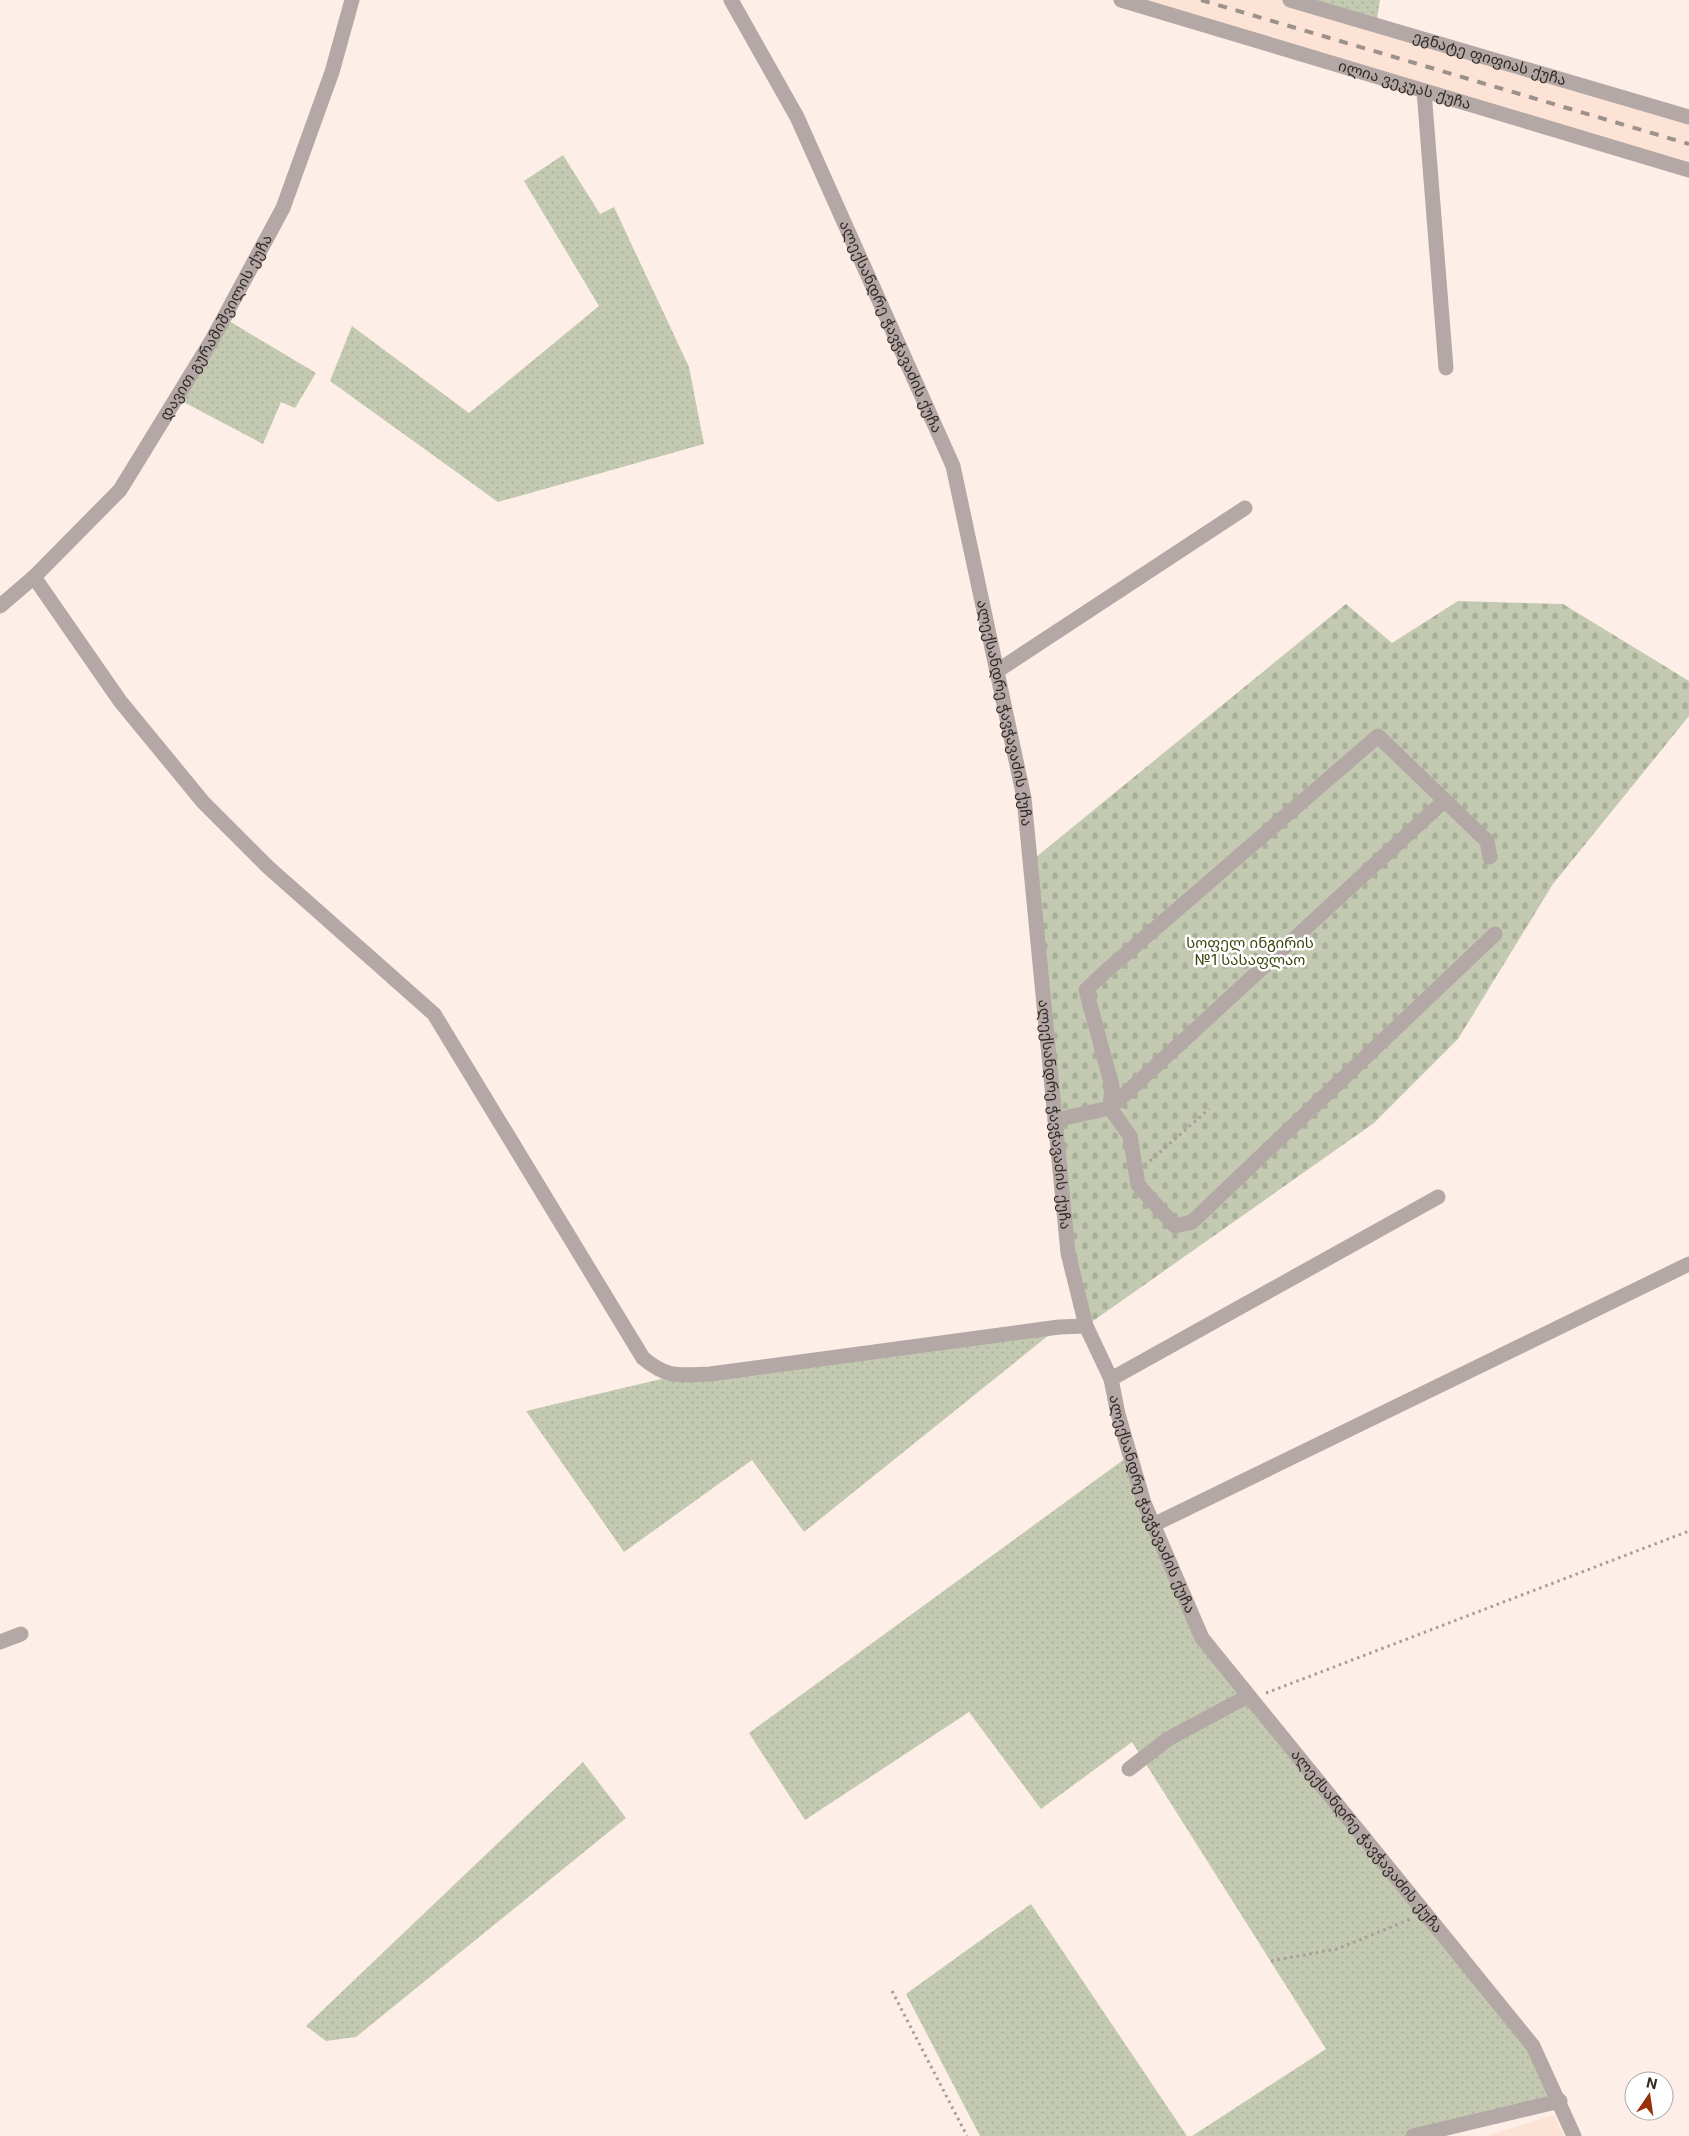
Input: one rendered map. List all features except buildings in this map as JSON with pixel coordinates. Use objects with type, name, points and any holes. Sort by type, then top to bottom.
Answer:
[{"type":"street","name":"დავით გურამიშვილის ქუჩა","points":[[0,606],[34,577],[120,490],[212,340],[283,208],[332,72],[352,0]]},
{"type":"street","name":"ალექსანდრე ჭავჭავაძის ქუჩა","points":[[732,0],[797,117],[953,466],[1024,798],[1068,1253],[1086,1326],[1111,1378],[1137,1481],[1153,1525],[1202,1638],[1533,2046],[1560,2101],[1574,2136]]},
{"type":"street","name":"ილია ვეკუას ქუჩა","points":[[1121,0],[1689,170]]},
{"type":"street","name":"ეგნატე ფიფიას ქუჩა","points":[[1290,0],[1689,117]]},
{"type":"street","points":[[1424,90],[1446,368]]},
{"type":"street","points":[[997,671],[1244,508]]},
{"type":"street","points":[[34,577],[120,701],[203,802],[268,867],[434,1014],[643,1358],[659,1371],[678,1375],[710,1374],[1059,1327],[1086,1326]]},
{"type":"street","points":[[1490,857],[1487,841],[1378,736],[1106,971],[1086,990],[1112,1086],[1110,1108],[1130,1136],[1138,1185],[1175,1226],[1192,1222],[1495,934]]},
{"type":"street","points":[[1055,1120],[1110,1108],[1446,800]]},
{"type":"street","points":[[1111,1378],[1438,1197]]},
{"type":"street","points":[[1153,1525],[1689,1264]]},
{"type":"street","points":[[0,1642],[21,1634]]},
{"type":"street","points":[[1129,1768],[1168,1739],[1249,1697]]},
{"type":"street","points":[[1413,2136],[1560,2101]]},
{"type":"path","points":[[1136,1172],[1169,1147],[1209,1109]]},
{"type":"path","points":[[1249,1697],[1689,1531]]},
{"type":"path","points":[[1271,1961],[1337,1949],[1425,1913]]},
{"type":"path","points":[[892,1991],[967,2136]]},
{"type":"shaded area","points":[[1121,0],[1290,0],[1689,117],[1689,170]]},
{"type":"shaded area","points":[[1554,2115],[1564,2136],[1485,2136]]},
{"type":"green space","points":[[1290,0],[1380,0],[1376,25]]},
{"type":"green space","points":[[563,155],[600,214],[614,207],[689,367],[704,444],[498,502],[330,381],[352,326],[469,413],[599,306],[524,181]]},
{"type":"green space","points":[[224,318],[316,373],[295,408],[281,402],[263,444],[176,398]]},
{"type":"green space","name":"სოფელ ინგირის №1 სასაფლაო","points":[[1458,601],[1563,604],[1689,681],[1689,716],[1553,884],[1458,1039],[1374,1123],[1086,1326],[1068,1253],[1030,862],[1346,604],[1392,643]]},
{"type":"green space","points":[[1059,1327],[804,1532],[752,1460],[624,1552],[526,1411],[678,1375]]},
{"type":"green space","points":[[1130,1455],[1202,1638],[1533,2046],[1560,2101],[1413,2136],[1192,2136],[1326,2049],[1132,1742],[1041,1809],[969,1712],[805,1820],[749,1733]]},
{"type":"green space","points":[[583,1762],[626,1818],[356,2037],[326,2041],[306,2026]]},
{"type":"green space","points":[[1031,1904],[1187,2136],[980,2136],[906,1994]]},
{"type":"railway","points":[[1201,0],[1689,144]]}]
